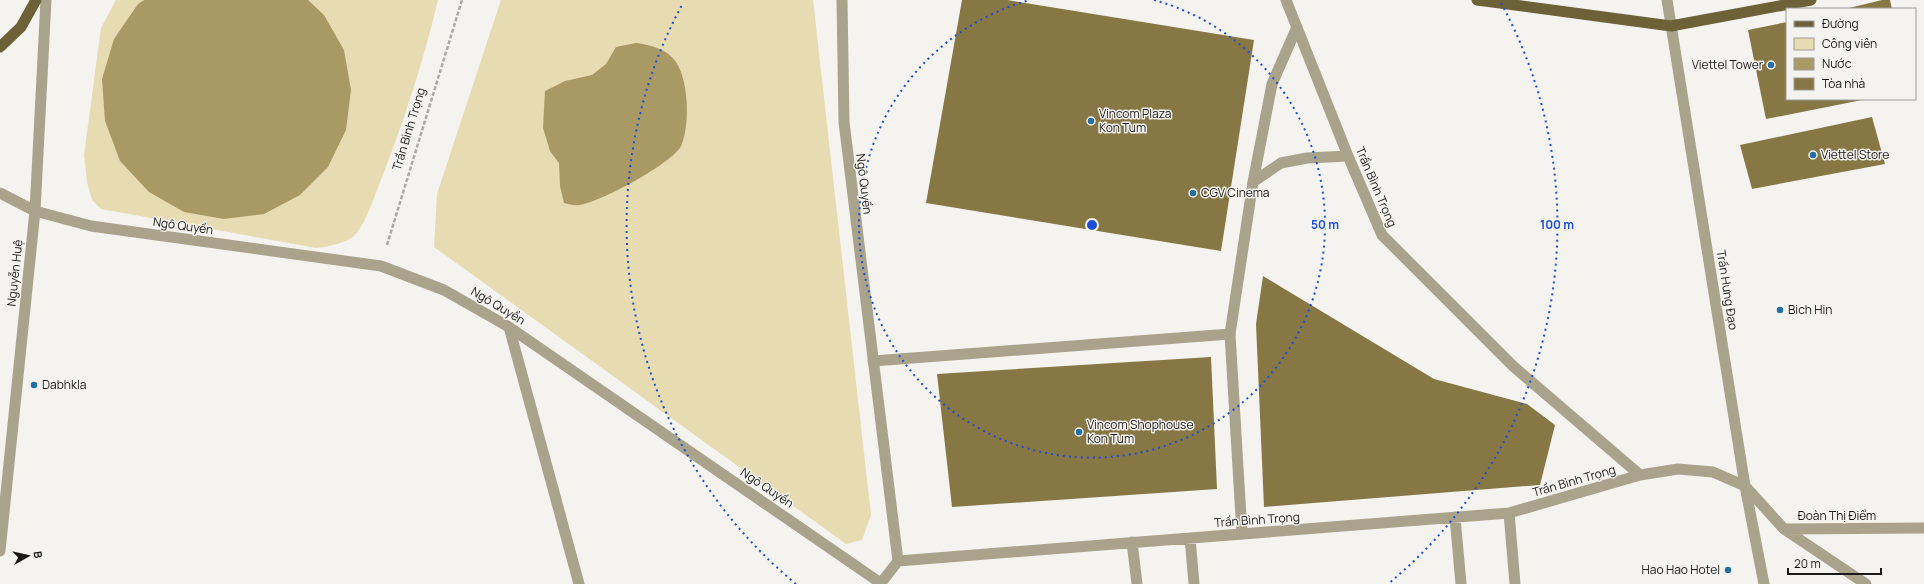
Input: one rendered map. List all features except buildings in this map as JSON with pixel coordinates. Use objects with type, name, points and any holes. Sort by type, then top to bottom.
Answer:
[{"type":"main road","points":[[0,47],[21,27],[36,0]]},
{"type":"main road","points":[[1477,0],[1671,26],[1811,0]]},
{"type":"street","name":"Nguyễn Huệ","points":[[0,544],[34,211],[46,0]]},
{"type":"street","name":"Ngô Quyền","points":[[842,0],[844,122],[898,561]]},
{"type":"street","name":"Trần Bình Trọng","points":[[1286,0],[1348,156],[1382,235],[1513,366],[1640,476]]},
{"type":"street","name":"Trần Hưng Đạo","points":[[1667,0],[1745,486],[1764,584]]},
{"type":"street","points":[[1242,534],[1230,334],[1253,182],[1272,84],[1297,27]]},
{"type":"street","points":[[1253,182],[1281,163],[1307,158],[1348,156]]},
{"type":"street","name":"Ngô Quyền","points":[[0,192],[34,211],[91,226],[381,266],[444,290],[509,327],[881,584]]},
{"type":"street","points":[[509,327],[579,584]]},
{"type":"street","points":[[873,361],[1230,334]]},
{"type":"street","name":"Trần Bình Trọng","points":[[898,561],[1509,513],[1640,476],[1678,468],[1713,472],[1745,486]]},
{"type":"street","name":"Đoàn Thị Điểm","points":[[1745,486],[1784,529],[1924,528]]},
{"type":"street","points":[[1509,513],[1515,584]]},
{"type":"street","points":[[1455,517],[1461,584]]},
{"type":"street","points":[[1784,529],[1866,584]]},
{"type":"street","points":[[1190,538],[1194,584]]},
{"type":"street","points":[[1132,542],[1137,584]]},
{"type":"street","points":[[881,584],[898,561]]},
{"type":"path","name":"Trần Bình Trọng","points":[[381,266],[462,0]]},
{"type":"green space","points":[[116,0],[438,0],[412,93],[374,197],[358,232],[351,238],[341,243],[316,248],[101,209],[92,200],[87,182],[84,155],[101,28]]},
{"type":"green space","points":[[501,0],[813,0],[871,515],[862,540],[846,544],[434,247],[437,194]]},
{"type":"water","points":[[144,0],[308,0],[324,15],[344,50],[351,90],[346,130],[328,167],[300,195],[264,214],[224,219],[184,212],[149,192],[120,161],[105,121],[102,79],[114,39],[138,4]]},
{"type":"water","points":[[636,43],[653,46],[668,54],[676,62],[680,70],[684,80],[687,104],[686,127],[681,146],[675,153],[650,172],[618,190],[589,203],[574,205],[564,203],[560,186],[559,163],[550,151],[543,128],[545,91],[565,81],[592,75],[606,64],[616,47]]},
{"type":"place","name":"Viettel Tower","points":[[1771,65]]},
{"type":"place","name":"Vincom Plaza Kon Tum","points":[[1091,121]]},
{"type":"place","name":"Viettel Store","points":[[1813,155]]},
{"type":"place","name":"CGV Cinema","points":[[1193,193]]},
{"type":"place","name":"Bich Hin","points":[[1780,310]]},
{"type":"place","name":"Dabhkla","points":[[34,385]]},
{"type":"place","name":"Vincom Shophouse Kon Tum","points":[[1079,432]]},
{"type":"place","name":"Hao Hao Hotel","points":[[1728,570]]}]
